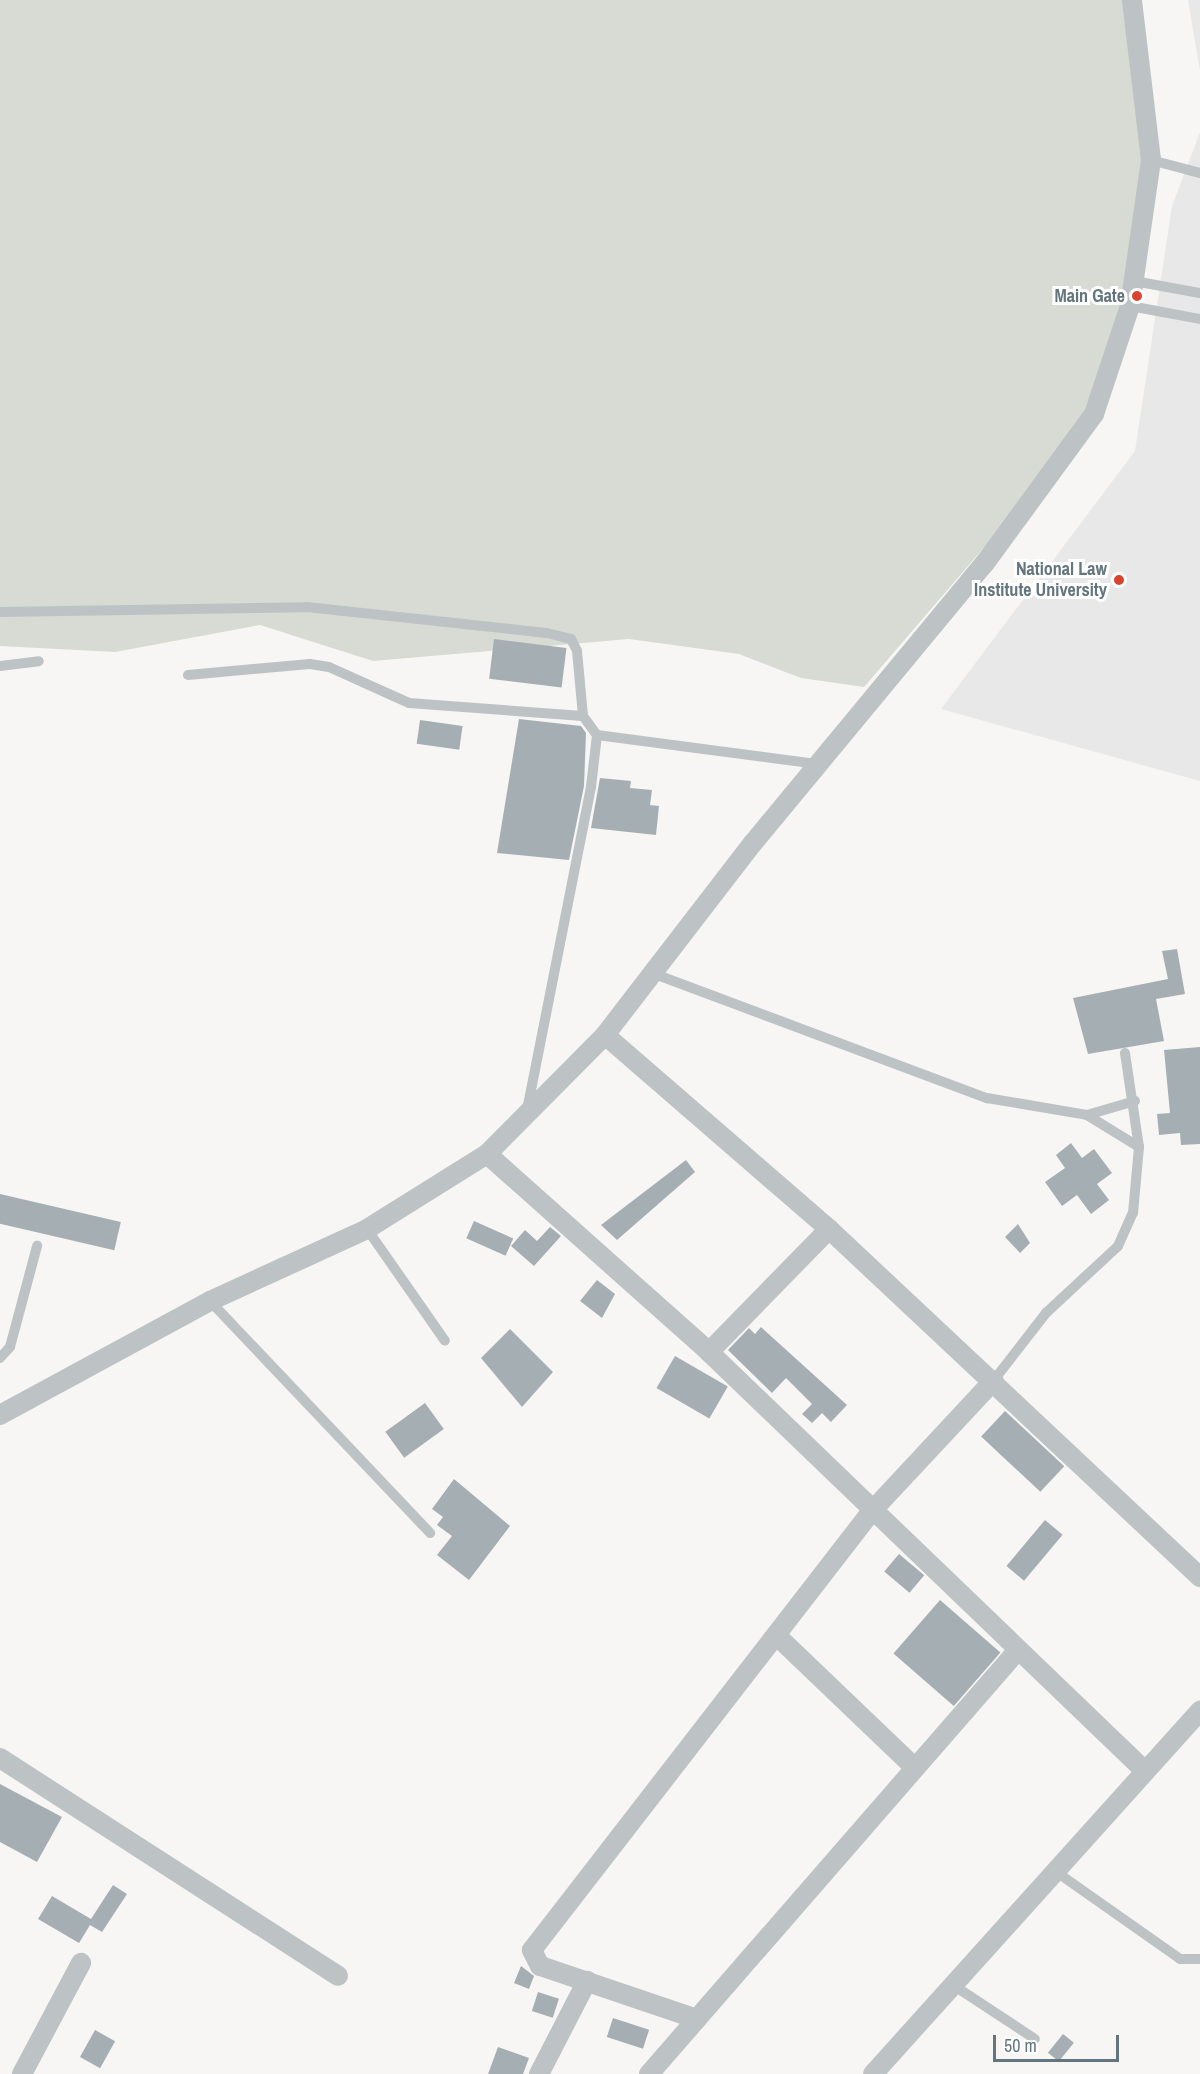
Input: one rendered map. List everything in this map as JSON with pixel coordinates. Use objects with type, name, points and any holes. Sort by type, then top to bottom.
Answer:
[{"type":"street","points":[[0,1415],[210,1301],[367,1229],[487,1154],[605,1035],[818,764],[985,563],[1094,414],[1130,306],[1151,160],[1132,0]]},
{"type":"street","points":[[605,1035],[829,1229],[994,1380],[1200,1576]]},
{"type":"street","points":[[487,1154],[709,1352],[871,1512],[1145,1771]]},
{"type":"street","points":[[709,1352],[829,1229]]},
{"type":"street","points":[[697,2019],[540,1966],[532,1950],[538,1939],[871,1512],[994,1380]]},
{"type":"street","points":[[777,1635],[915,1768]]},
{"type":"street","points":[[649,2074],[1018,1650]]},
{"type":"street","points":[[873,2074],[1200,1711]]},
{"type":"street","points":[[0,1758],[338,1976]]},
{"type":"street","points":[[22,2074],[81,1963]]},
{"type":"street","points":[[539,2074],[587,1981]]},
{"type":"lane","points":[[1151,160],[1200,173]]},
{"type":"lane","points":[[1134,281],[1200,293]]},
{"type":"lane","points":[[1130,306],[1200,320]]},
{"type":"lane","points":[[0,612],[307,607],[547,633],[571,639],[577,651],[583,716],[597,735],[818,764]]},
{"type":"lane","points":[[0,666],[39,661]]},
{"type":"lane","points":[[188,675],[310,664],[329,667],[409,703],[583,716]]},
{"type":"lane","points":[[523,1117],[541,1054],[597,735]]},
{"type":"lane","points":[[652,973],[987,1098],[1086,1115],[1139,1147]]},
{"type":"lane","points":[[994,1380],[1046,1313],[1118,1245],[1133,1213],[1139,1147],[1135,1101],[1125,1053]]},
{"type":"lane","points":[[1086,1115],[1135,1101]]},
{"type":"lane","points":[[367,1229],[445,1341]]},
{"type":"lane","points":[[0,1358],[10,1347],[37,1246]]},
{"type":"lane","points":[[210,1301],[430,1533]]},
{"type":"lane","points":[[1055,1871],[1180,1959],[1200,1959]]},
{"type":"lane","points":[[953,1985],[1035,2039]]},
{"type":"shaded area","points":[[0,0],[1126,0],[1153,127],[1128,319],[1080,419],[987,544],[864,687],[801,678],[739,654],[629,639],[373,661],[260,625],[115,652],[0,646]]},
{"type":"shaded area","points":[[1188,0],[1200,0],[1200,71]]},
{"type":"shaded area","name":"National Law Institute University","points":[[1200,132],[1200,781],[941,709],[1135,451],[1172,206]]},
{"type":"building","points":[[494,639],[566,648],[562,688],[489,679]]},
{"type":"building","points":[[519,719],[581,726],[586,733],[584,786],[569,860],[497,853]]},
{"type":"building","points":[[420,720],[463,726],[459,750],[417,744]]},
{"type":"building","points":[[600,778],[631,781],[630,788],[652,790],[650,805],[659,806],[656,835],[591,828]]},
{"type":"building","points":[[1177,949],[1185,994],[1156,999],[1164,1041],[1088,1054],[1073,998],[1168,979],[1162,951]]},
{"type":"building","points":[[1200,1047],[1200,1144],[1181,1145],[1180,1133],[1159,1135],[1157,1114],[1170,1113],[1164,1050]]},
{"type":"building","points":[[1071,1143],[1082,1158],[1094,1149],[1112,1173],[1097,1184],[1109,1200],[1091,1214],[1077,1195],[1062,1206],[1045,1182],[1065,1168],[1056,1155]]},
{"type":"building","points":[[686,1160],[695,1172],[617,1240],[601,1225]]},
{"type":"building","points":[[0,1194],[121,1222],[114,1250],[0,1224]]},
{"type":"building","points":[[474,1221],[513,1238],[506,1256],[466,1238]]},
{"type":"building","points":[[1018,1224],[1030,1243],[1020,1253],[1005,1237]]},
{"type":"building","points":[[550,1227],[561,1236],[534,1266],[511,1246],[525,1230],[537,1241]]},
{"type":"building","points":[[597,1280],[615,1294],[602,1318],[580,1301]]},
{"type":"building","points":[[761,1327],[847,1405],[831,1422],[822,1413],[812,1423],[802,1414],[812,1404],[786,1378],[772,1393],[728,1350],[749,1328],[755,1334]]},
{"type":"building","points":[[510,1329],[553,1372],[522,1407],[481,1358]]},
{"type":"building","points":[[675,1356],[728,1386],[709,1419],[656,1388]]},
{"type":"building","points":[[425,1403],[444,1429],[404,1458],[385,1432]]},
{"type":"building","points":[[1005,1411],[1064,1466],[1040,1492],[981,1437]]},
{"type":"building","points":[[454,1479],[510,1526],[469,1580],[437,1555],[452,1536],[437,1525],[443,1517],[432,1509]]},
{"type":"building","points":[[1045,1520],[1063,1535],[1024,1581],[1006,1566]]},
{"type":"building","points":[[899,1554],[924,1575],[909,1593],[884,1572]]},
{"type":"building","points":[[940,1600],[1000,1652],[954,1706],[893,1654]]},
{"type":"building","points":[[0,1784],[62,1817],[37,1862],[0,1842]]},
{"type":"building","points":[[113,1885],[127,1894],[102,1932],[90,1925],[79,1943],[38,1919],[52,1896],[91,1919]]},
{"type":"building","points":[[521,1966],[534,1976],[529,1989],[514,1983]]},
{"type":"building","points":[[538,1992],[559,1999],[553,2018],[532,2011]]},
{"type":"building","points":[[613,2018],[649,2030],[643,2049],[607,2037]]},
{"type":"building","points":[[95,2030],[115,2041],[100,2068],[80,2057]]},
{"type":"building","points":[[1063,2034],[1074,2043],[1059,2061],[1048,2053]]},
{"type":"building","points":[[498,2047],[529,2058],[523,2074],[488,2074]]},
{"type":"place","name":"Main Gate","points":[[1137,296]]},
{"type":"place","name":"National Law Institute University","points":[[1119,580]]}]
